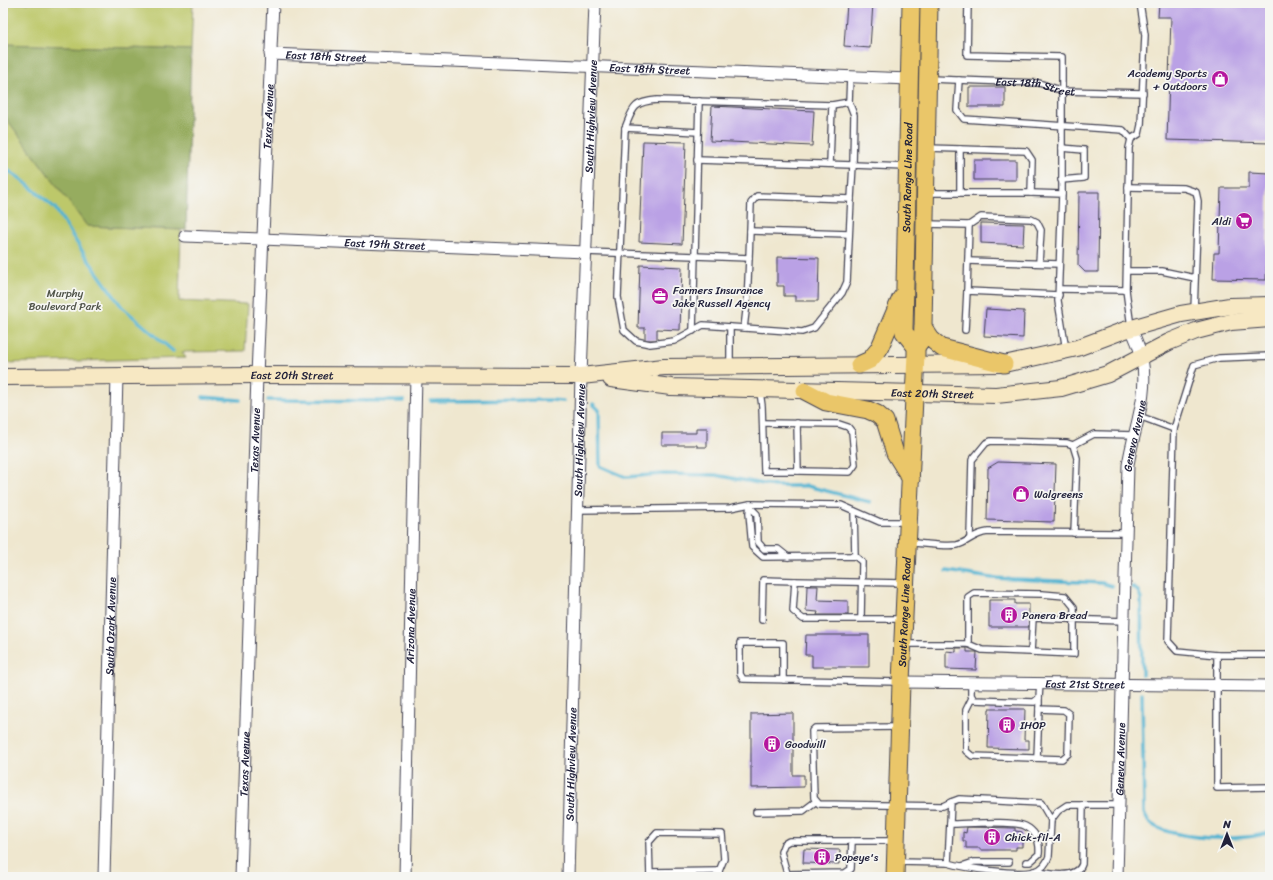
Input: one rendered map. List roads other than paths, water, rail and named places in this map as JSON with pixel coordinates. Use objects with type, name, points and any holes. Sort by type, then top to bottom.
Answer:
[{"type":"main road","name":"South Range Line Road","points":[[911,3],[904,332],[916,347]]},
{"type":"main road","name":"South Range Line Road","points":[[896,870],[899,727],[916,347],[922,339],[924,327],[927,193],[927,79],[930,3]]},
{"type":"main road","points":[[859,365],[870,360],[879,349],[904,293]]},
{"type":"main road","name":"East 20th Street","points":[[3,377],[257,375],[581,376],[664,368],[730,366],[1004,364],[1066,350],[1131,328],[1181,314],[1230,306],[1270,305]]},
{"type":"main road","name":"East 20th Street","points":[[581,376],[671,387],[996,395],[1061,388],[1108,374],[1169,342],[1196,331],[1231,322],[1270,319]]},
{"type":"main road","points":[[924,327],[931,339],[942,348],[1004,364]]},
{"type":"main road","points":[[805,391],[826,402],[868,410],[881,417],[885,421],[895,453],[911,479]]},
{"type":"street","name":"Texas Avenue","points":[[242,877],[257,375],[273,3]]},
{"type":"street","name":"South Highview Avenue","points":[[568,877],[581,376],[595,3]]},
{"type":"street","name":"East 18th Street","points":[[270,54],[909,79]]},
{"type":"street","name":"East 19th Street","points":[[184,236],[586,252]]},
{"type":"street","name":"Geneva Avenue","points":[[1116,877],[1128,465],[1134,435],[1144,400],[1142,356],[1131,328]]},
{"type":"street","name":"Arizona Avenue","points":[[405,877],[416,375]]},
{"type":"street","name":"South Ozark Avenue","points":[[104,877],[117,376]]},
{"type":"street","name":"East 21st Street","points":[[901,682],[1122,683],[1270,686]]},
{"type":"lane","points":[[968,3],[967,55],[1062,57],[1062,194],[1059,292],[1060,320],[1066,350]]},
{"type":"lane","name":"Geneva Avenue","points":[[1131,328],[1126,290],[1129,148],[1131,139],[1139,134],[1142,125],[1145,36],[1140,3]]},
{"type":"lane","points":[[849,102],[832,105],[642,101],[633,108],[625,128],[618,297],[624,330],[636,341],[650,344],[674,341],[703,325],[802,332],[814,328],[842,293],[847,282],[854,115],[849,102],[850,77]]},
{"type":"lane","name":"East 18th Street","points":[[927,79],[1039,83],[1063,90],[1143,92]]},
{"type":"lane","points":[[959,80],[957,110],[964,119],[1123,130],[1131,139]]},
{"type":"lane","points":[[692,331],[699,101]]},
{"type":"lane","points":[[830,164],[832,105]]},
{"type":"lane","points":[[625,128],[698,132]]},
{"type":"lane","points":[[927,148],[1026,150],[1032,160],[1031,193]]},
{"type":"lane","points":[[1061,180],[1084,178],[1084,150],[1062,148]]},
{"type":"lane","points":[[960,149],[960,192]]},
{"type":"lane","points":[[697,160],[907,167]]},
{"type":"lane","points":[[1128,187],[1184,188],[1196,192],[1198,201],[1194,312]]},
{"type":"lane","points":[[927,193],[960,192],[1062,194]]},
{"type":"lane","points":[[744,328],[747,303],[751,203],[757,196],[851,199]]},
{"type":"lane","points":[[926,224],[969,225],[981,217],[1031,219],[1037,222],[1041,230],[1039,263]]},
{"type":"lane","points":[[965,330],[969,225]]},
{"type":"lane","points":[[750,231],[849,234]]},
{"type":"lane","points":[[586,252],[749,258]]},
{"type":"lane","points":[[968,261],[1059,264]]},
{"type":"lane","points":[[1127,271],[1162,271],[1195,278]]},
{"type":"lane","points":[[967,291],[1059,292],[1126,290]]},
{"type":"lane","points":[[730,327],[730,366]]},
{"type":"lane","points":[[1270,356],[1219,358],[1194,365],[1174,429],[1168,641],[1177,651],[1217,655],[1270,655]]},
{"type":"lane","points":[[760,390],[763,422],[764,471],[850,472],[854,465],[852,432],[848,427],[839,424],[763,422]]},
{"type":"lane","points":[[1139,416],[1174,429]]},
{"type":"lane","points":[[797,423],[798,471]]},
{"type":"lane","points":[[1072,446],[1094,434],[1134,435]]},
{"type":"lane","points":[[970,537],[972,460],[986,443],[991,441],[1067,443],[1072,446],[1077,458],[1074,533]]},
{"type":"lane","points":[[578,510],[841,505],[880,522],[909,522]]},
{"type":"lane","points":[[751,506],[749,513],[752,547],[763,557],[855,556],[862,562],[861,618]]},
{"type":"lane","points":[[751,506],[757,514],[758,542],[764,548],[778,549],[788,557]]},
{"type":"lane","points":[[854,511],[855,556]]},
{"type":"lane","points":[[907,543],[956,545],[965,542],[976,533],[988,532],[1126,533]]},
{"type":"lane","points":[[762,620],[763,580],[905,583]]},
{"type":"lane","points":[[795,581],[794,611],[803,619],[904,619]]},
{"type":"lane","points":[[903,644],[968,644],[982,650],[1074,654],[1074,607],[1065,596],[1042,594],[974,593],[968,597],[968,644]]},
{"type":"lane","points":[[1031,652],[1033,618],[1124,620]]},
{"type":"lane","points":[[783,680],[782,643],[740,643],[740,674],[743,679],[783,680],[901,682]]},
{"type":"lane","points":[[1217,655],[1217,788],[1270,787]]},
{"type":"lane","points":[[971,683],[972,698],[966,710],[966,751],[972,756],[1062,759],[1068,754],[1069,714],[1064,710],[1039,709]]},
{"type":"lane","points":[[1037,758],[1040,683]]},
{"type":"lane","points":[[972,698],[974,700],[1034,702],[1039,698]]},
{"type":"lane","points":[[815,802],[812,731],[815,728],[899,727]]},
{"type":"lane","points":[[815,802],[819,804],[897,804],[943,806],[959,799],[1041,803],[1051,820],[1049,856],[1043,866],[1034,871]]},
{"type":"lane","points":[[756,812],[803,811],[815,802]]},
{"type":"lane","points":[[948,863],[951,802]]},
{"type":"lane","points":[[1051,820],[1058,811],[1067,805],[1118,805]]},
{"type":"lane","points":[[896,870],[948,863],[960,867],[1018,872],[1034,871],[1050,875],[1073,875],[1081,869],[1082,864],[1083,805]]},
{"type":"lane","points":[[950,824],[1014,824],[1025,826],[1038,837],[1040,844],[1039,854],[1030,862],[1026,862]]},
{"type":"lane","points":[[657,833],[722,834],[724,859],[719,874],[650,874],[649,842],[657,833]]},
{"type":"lane","points":[[852,842],[851,869],[846,873],[788,875],[781,852],[784,844],[789,841],[896,841]]},
{"type":"lane","points":[[960,867],[974,862],[1008,862]]},
{"type":"waterway","points":[[3,167],[21,179],[55,208],[84,254],[122,307],[173,351]]},
{"type":"waterway","points":[[203,397],[240,400]]},
{"type":"waterway","points":[[268,400],[404,401]]},
{"type":"waterway","points":[[431,401],[563,401]]},
{"type":"waterway","points":[[593,404],[599,410],[600,466],[626,477],[663,474],[716,475],[774,486],[807,486],[870,502]]},
{"type":"waterway","points":[[946,571],[992,578],[1102,583],[1112,586]]},
{"type":"waterway","points":[[1132,587],[1138,591],[1141,598],[1142,675]]},
{"type":"waterway","points":[[1142,693],[1144,813],[1148,821],[1157,828],[1171,833],[1207,838],[1244,837],[1270,832]]},
{"type":"place","name":"Academy Sports + Outdoors","points":[[1220,79]]},
{"type":"place","name":"Aldi","points":[[1244,221]]},
{"type":"place","name":"Farmers Insurance Jake Russell Agency","points":[[660,296]]},
{"type":"place","name":"Walgreens","points":[[1021,494]]},
{"type":"place","name":"Panera Bread","points":[[1009,615]]},
{"type":"place","name":"IHOP","points":[[1007,725]]},
{"type":"place","name":"Goodwill","points":[[772,744]]},
{"type":"place","name":"Chick-fil-A","points":[[992,837]]},
{"type":"place","name":"Popeye's","points":[[822,857]]},
{"type":"park label","name":"Murphy Boulevard Park","points":[[65,299]]}]
